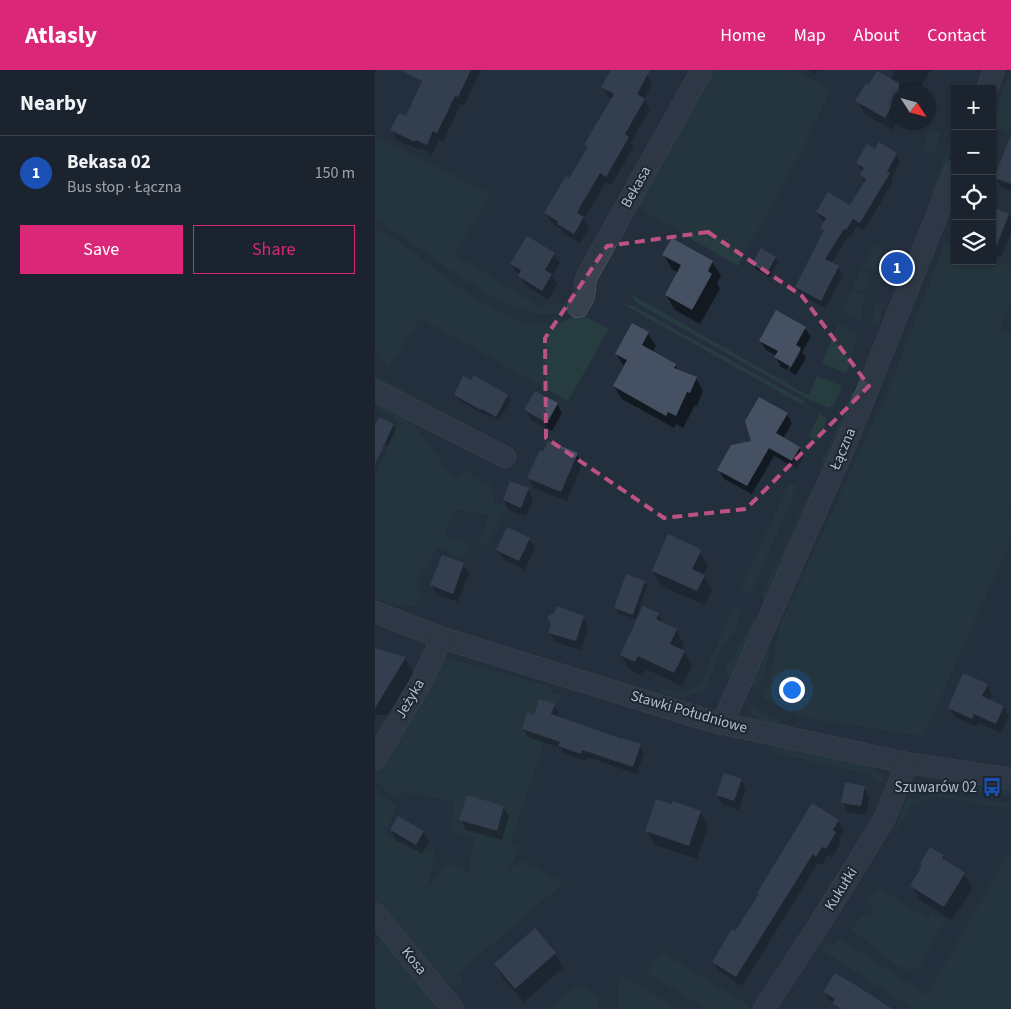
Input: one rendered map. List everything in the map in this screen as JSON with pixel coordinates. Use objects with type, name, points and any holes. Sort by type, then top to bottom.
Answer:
[{"type":"street","name":"Bekasa","points":[[578,307],[584,296],[586,278],[702,70]]},
{"type":"street","points":[[988,85],[994,70]]},
{"type":"street","name":"Łączna","points":[[723,724],[848,439],[953,175]]},
{"type":"street","points":[[375,391],[505,457]]},
{"type":"street","name":"Stawki Południowe","points":[[375,612],[442,638],[723,724],[907,763],[1011,779]]},
{"type":"street","name":"Jeżyka","points":[[375,759],[421,684],[442,638]]},
{"type":"street","name":"Kukułki","points":[[764,1009],[884,820],[907,763]]},
{"type":"street","name":"Kosa","points":[[375,914],[453,1009]]},
{"type":"highlighted area","points":[[708,232],[802,296],[869,386],[746,509],[664,518],[546,438],[545,338],[607,246]]},
{"type":"green space","points":[[713,70],[795,70],[830,91],[802,151],[738,266],[636,206]]},
{"type":"green space","points":[[1011,71],[1011,134],[996,128],[996,110]]},
{"type":"green space","points":[[929,130],[941,134],[934,153],[922,149]]},
{"type":"green space","points":[[375,136],[490,194],[455,255],[539,306],[572,302],[567,308],[561,312],[544,314],[525,310],[504,302],[461,277],[375,220]]},
{"type":"green space","points":[[951,140],[951,153],[935,195],[930,195]]},
{"type":"green space","points":[[375,229],[395,240],[464,291],[502,314],[522,321],[541,324],[568,320],[578,313],[609,329],[568,401],[420,318],[388,370],[375,345]]},
{"type":"green space","points":[[946,241],[951,243],[951,265],[996,265],[996,261],[1011,267],[1011,303],[1000,328],[1011,332],[1011,509],[1009,515],[1011,520],[1011,540],[923,736],[800,717],[765,699],[764,694],[770,677],[779,628],[891,383]]},
{"type":"green space","points":[[875,244],[883,248],[874,271],[861,267]]},
{"type":"green space","points":[[860,270],[872,275],[865,292],[852,289]]},
{"type":"green space","points":[[851,292],[865,296],[860,320],[843,312]]},
{"type":"green space","points":[[629,293],[809,396],[817,376],[842,386],[834,405],[828,408],[807,398],[637,303]]},
{"type":"green space","points":[[875,302],[883,304],[879,327],[872,324]]},
{"type":"green space","points":[[623,304],[633,306],[804,401],[803,404],[825,417],[826,423],[818,441],[809,437],[819,414]]},
{"type":"green space","points":[[838,324],[857,333],[851,361],[846,373],[822,363]]},
{"type":"green space","points":[[375,375],[470,426],[465,427],[375,382]]},
{"type":"green space","points":[[853,392],[857,396],[827,464],[824,465],[821,463]]},
{"type":"green space","points":[[381,404],[412,421],[454,480],[466,470],[474,477],[490,484],[494,502],[507,507],[488,546],[478,541],[490,515],[456,509],[444,534],[470,545],[464,558],[437,548],[415,585],[421,594],[415,606],[393,605],[375,598],[375,476],[399,421],[378,409]]},
{"type":"green space","points":[[789,483],[797,487],[751,593],[741,589]]},
{"type":"green space","points":[[812,487],[814,492],[765,599],[761,597]]},
{"type":"green space","points":[[733,608],[742,611],[735,629],[719,654],[707,686],[701,691],[683,698],[660,692],[661,687],[682,693],[700,684]]},
{"type":"green space","points":[[753,616],[757,620],[732,679],[726,675],[726,668],[745,636]]},
{"type":"green space","points":[[767,648],[770,650],[764,675],[759,686],[750,686]]},
{"type":"green space","points":[[442,657],[552,687],[550,693],[561,694],[510,843],[521,848],[507,871],[523,860],[563,883],[458,973],[463,980],[459,986],[447,987],[375,908],[375,790],[397,806],[385,834],[435,851],[427,888],[448,863],[469,873],[474,838],[451,831],[454,802],[402,791],[396,798],[375,781],[375,769]]},
{"type":"green space","points":[[748,704],[796,729],[756,719],[750,711]]},
{"type":"green space","points":[[773,745],[870,765],[881,774],[885,782],[878,781],[870,774],[771,753]]},
{"type":"green space","points":[[951,782],[1011,788],[1011,797],[953,788]]},
{"type":"green space","points":[[936,793],[1011,803],[1011,810],[938,796],[913,804],[894,834],[901,811],[908,798],[915,799]]},
{"type":"green space","points":[[1011,849],[1011,1009],[913,1009],[822,950],[827,943],[834,945],[840,939],[927,995]]},
{"type":"green space","points":[[878,887],[928,919],[931,912],[945,921],[921,964],[913,970],[902,969],[852,930],[863,915],[869,915],[873,908],[867,902],[870,892],[874,895]]},
{"type":"green space","points":[[383,939],[434,998],[437,1009],[375,1009],[375,946]]},
{"type":"green space","points":[[660,951],[748,1005],[747,1009],[707,1009],[647,973]]},
{"type":"green space","points":[[620,976],[667,1001],[677,1009],[617,1009]]},
{"type":"green space","points":[[579,984],[599,998],[596,1009],[548,1009]]},
{"type":"building","points":[[400,70],[471,70],[458,97],[455,96],[437,133],[433,131],[427,145],[416,140],[415,142],[390,130],[399,113],[406,116],[422,81]]},
{"type":"building","points":[[611,70],[650,70],[637,94],[645,99],[625,134],[629,137],[606,177],[600,173],[580,207],[577,213],[584,217],[574,234],[557,224],[559,222],[544,213],[566,176],[569,178],[588,147],[584,145],[614,94],[601,87]]},
{"type":"building","points":[[877,71],[899,83],[899,85],[891,85],[891,108],[885,118],[855,101],[866,83],[869,84]]},
{"type":"building","points":[[1010,137],[1011,184],[996,179],[996,173]]},
{"type":"building","points":[[879,142],[897,153],[887,172],[890,173],[860,223],[853,219],[846,230],[844,229],[825,259],[839,266],[821,301],[795,287],[824,230],[820,228],[826,218],[816,212],[828,192],[850,205],[866,179],[860,175],[864,168],[856,163],[867,144],[875,149]]},
{"type":"building","points":[[996,209],[1009,214],[996,247]]},
{"type":"building","points":[[527,236],[555,253],[545,270],[552,274],[542,291],[518,276],[521,270],[510,264]]},
{"type":"building","points":[[672,238],[713,261],[708,271],[712,274],[692,310],[665,295],[681,265],[662,255]]},
{"type":"building","points":[[761,248],[776,257],[767,273],[752,264]]},
{"type":"building","points":[[776,310],[806,327],[796,345],[801,348],[791,367],[774,357],[778,351],[759,341]]},
{"type":"building","points":[[632,323],[649,332],[642,345],[676,364],[674,368],[697,377],[690,393],[687,392],[676,416],[668,412],[666,416],[613,386],[627,360],[615,354]]},
{"type":"building","points":[[474,375],[508,395],[496,417],[454,395],[463,376],[471,380]]},
{"type":"building","points":[[535,391],[558,403],[547,423],[524,410]]},
{"type":"building","points":[[759,397],[788,413],[776,433],[800,447],[792,461],[769,448],[747,486],[717,470],[731,445],[751,441],[745,421]]},
{"type":"building","points":[[379,417],[394,424],[375,464],[375,425]]},
{"type":"building","points":[[548,441],[578,453],[561,492],[527,478],[540,450],[543,452]]},
{"type":"building","points":[[510,481],[529,488],[521,508],[503,500]]},
{"type":"building","points":[[507,527],[530,538],[519,561],[496,550]]},
{"type":"building","points":[[668,534],[700,549],[701,551],[692,569],[705,575],[697,591],[652,571]]},
{"type":"building","points":[[442,555],[464,563],[453,594],[430,585]]},
{"type":"building","points":[[626,574],[645,581],[633,615],[614,608]]},
{"type":"building","points":[[557,606],[584,616],[576,641],[548,633],[551,625],[547,617],[554,613]]},
{"type":"building","points":[[643,606],[659,613],[656,619],[677,629],[670,644],[685,651],[674,673],[638,656],[635,662],[620,655]]},
{"type":"building","points":[[375,648],[406,657],[375,708]]},
{"type":"building","points":[[963,673],[988,684],[982,696],[1004,706],[996,724],[974,714],[972,719],[948,708]]},
{"type":"building","points":[[539,699],[555,704],[551,714],[641,744],[633,767],[582,750],[581,754],[558,746],[560,742],[522,729],[527,713],[534,715]]},
{"type":"building","points":[[724,773],[742,779],[734,801],[716,795]]},
{"type":"building","points":[[845,782],[865,786],[861,806],[841,803]]},
{"type":"building","points":[[467,795],[504,806],[497,831],[459,820]]},
{"type":"building","points":[[656,799],[671,804],[673,801],[701,811],[689,846],[645,831]]},
{"type":"building","points":[[812,803],[839,820],[833,830],[836,832],[826,849],[822,847],[816,857],[813,854],[736,977],[712,962],[732,929],[735,931],[759,894],[757,893]]},
{"type":"building","points":[[398,816],[424,831],[416,845],[390,830]]},
{"type":"building","points":[[930,847],[944,855],[942,858],[965,873],[944,907],[910,886],[922,866],[920,864]]},
{"type":"building","points":[[535,928],[556,953],[515,989],[494,964]]},
{"type":"building","points":[[835,973],[892,1009],[841,1009],[832,1003],[835,999],[823,992]]},
{"type":"place","name":"Bekasa 02","points":[[897,268]]},
{"type":"place","name":"Szuwarów 02","points":[[992,787]]}]
